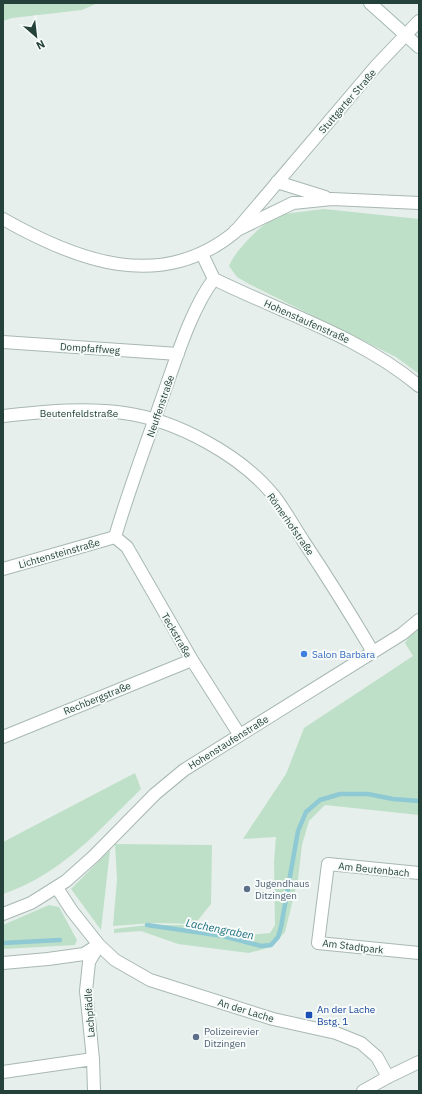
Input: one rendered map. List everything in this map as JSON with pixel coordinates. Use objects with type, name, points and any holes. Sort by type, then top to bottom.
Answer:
[{"type":"street","points":[[370,3],[419,47]]},
{"type":"street","name":"Stuttgarter Straße","points":[[235,232],[277,182],[419,21]]},
{"type":"street","points":[[277,182],[332,199]]},
{"type":"street","points":[[3,219],[38,238],[78,255],[106,263],[129,266],[153,265],[202,254],[220,244],[235,232],[293,203],[332,199],[419,202]]},
{"type":"street","points":[[202,254],[214,279]]},
{"type":"street","name":"Neuffenstraße","points":[[115,537],[123,509],[178,354],[204,292],[214,279]]},
{"type":"street","name":"Hohenstaufenstraße","points":[[214,279],[348,339],[383,360],[419,386]]},
{"type":"street","name":"Dompfaffweg","points":[[3,342],[178,354]]},
{"type":"street","name":"Beutenfeldstraße","points":[[3,416],[56,411],[101,411],[124,413],[155,420]]},
{"type":"street","name":"Römerhofstraße","points":[[155,420],[176,428],[224,452],[242,465],[274,496],[337,592],[373,652]]},
{"type":"street","name":"Lichtensteinstraße","points":[[3,569],[115,537]]},
{"type":"street","name":"Teckstraße","points":[[115,537],[127,547],[192,660],[239,734]]},
{"type":"street","name":"Hohenstaufenstraße","points":[[3,914],[31,903],[57,888],[94,856],[155,794],[184,770],[239,734],[402,634],[419,620]]},
{"type":"street","name":"Rechbergstraße","points":[[3,737],[192,660]]},
{"type":"street","name":"Am Beutenbach","points":[[328,864],[419,873]]},
{"type":"street","name":"Am Stadtpark","points":[[328,864],[318,943],[419,953]]},
{"type":"street","name":"An der Lache","points":[[57,888],[79,922],[99,945],[115,960],[150,980],[273,1019],[336,1033],[361,1043],[377,1057],[388,1077]]},
{"type":"street","points":[[3,963],[84,954],[99,945]]},
{"type":"street","name":"Lachpfädle","points":[[94,1091],[93,1059],[86,991],[90,962],[99,945]]},
{"type":"street","points":[[3,1072],[93,1059]]},
{"type":"street","points":[[363,1091],[419,1062]]},
{"type":"green space","points":[[3,3],[98,3],[82,10],[12,18],[3,21]]},
{"type":"green space","points":[[324,209],[419,219],[419,374],[396,357],[249,284],[237,277],[229,266],[243,245],[259,229],[274,218],[286,214]]},
{"type":"green space","points":[[419,622],[419,815],[325,805],[309,821],[302,845],[298,879],[285,932],[271,947],[249,953],[178,944],[141,931],[114,933],[114,929],[147,925],[181,925],[212,927],[238,936],[270,933],[275,925],[274,862],[276,837],[243,839],[286,774],[304,728],[413,656],[405,643]]},
{"type":"green space","points":[[135,773],[141,789],[78,850],[43,875],[3,894],[3,842]]},
{"type":"green space","points":[[115,844],[212,845],[211,904],[195,924],[153,923],[113,926],[117,879]]},
{"type":"green space","points":[[110,850],[101,930],[71,889]]},
{"type":"green space","points":[[49,905],[59,907],[77,940],[75,945],[3,949],[3,925]]},
{"type":"waterway","name":"Lachengraben","points":[[147,925],[223,936],[261,946],[271,945],[278,937],[281,927],[298,831],[306,812],[320,800],[340,794],[368,794],[393,799],[419,801]]},
{"type":"waterway","name":"Lachengraben","points":[[3,943],[60,940]]},
{"type":"place","name":"Salon Barbara","points":[[304,654]]},
{"type":"place","name":"Jugendhaus Ditzingen","points":[[247,889]]},
{"type":"place","name":"An der Lache Bstg. 1","points":[[309,1015]]},
{"type":"place","name":"Polizeirevier Ditzingen","points":[[196,1037]]}]
